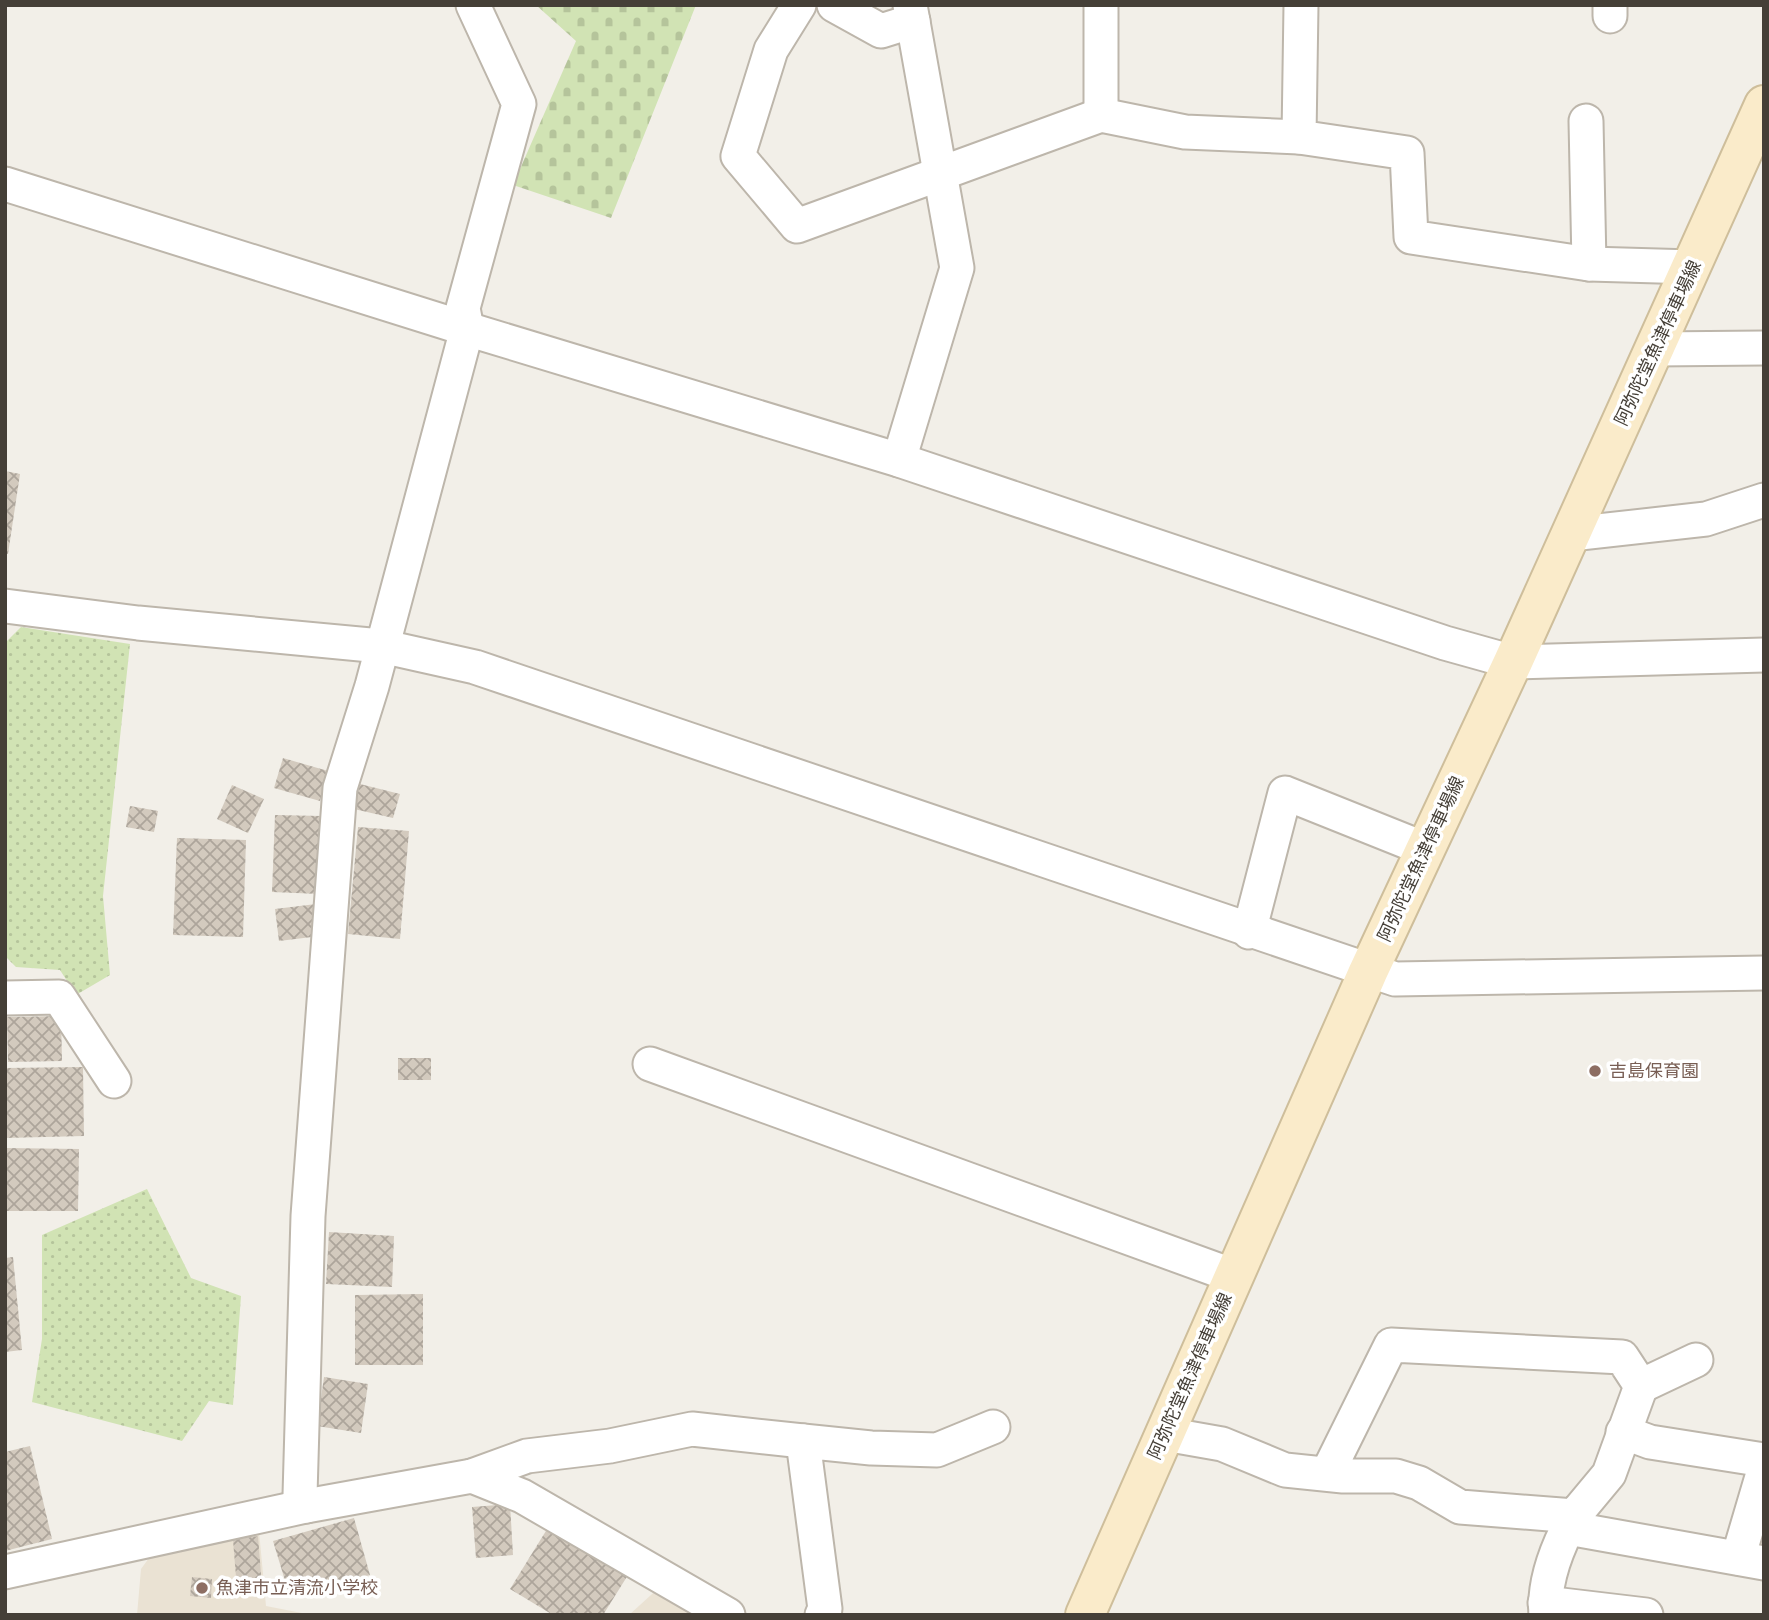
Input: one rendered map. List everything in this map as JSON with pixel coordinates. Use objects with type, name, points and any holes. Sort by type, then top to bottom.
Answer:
[{"type":"main road","name":"阿弥陀堂魚津停車場線","points":[[1085,1615],[1368,972],[1513,662],[1764,106]]},
{"type":"street","points":[[306,1506],[300,1495],[308,1216],[340,788],[372,686],[467,330],[463,308],[519,104],[473,5]]},
{"type":"street","points":[[799,5],[771,50],[738,156],[797,226],[1101,115],[1185,132],[1299,137],[1406,153],[1411,237],[1589,264],[1693,267]]},
{"type":"street","points":[[834,5],[881,31],[912,13],[957,268],[899,460]]},
{"type":"street","points":[[1101,5],[1101,115]]},
{"type":"street","points":[[1299,137],[1301,5]]},
{"type":"street","points":[[1586,121],[1589,264]]},
{"type":"street","points":[[5,184],[467,330],[899,460],[1445,643],[1513,662],[1764,655]]},
{"type":"street","points":[[1654,349],[1764,348]]},
{"type":"street","points":[[1571,534],[1706,519],[1764,500]]},
{"type":"street","points":[[5,606],[138,623],[381,646],[475,667],[1249,932],[1395,979],[1764,973]]},
{"type":"street","points":[[1249,932],[1285,793],[1425,849]]},
{"type":"street","points":[[5,998],[59,997],[114,1081]]},
{"type":"street","points":[[650,1064],[1234,1276]]},
{"type":"street","points":[[1326,1474],[1391,1345],[1622,1357],[1641,1386]]},
{"type":"street","points":[[1646,1615],[1545,1609],[1556,1548],[1571,1522],[1609,1474],[1641,1386],[1696,1360]]},
{"type":"street","points":[[5,1572],[306,1506],[472,1476],[527,1456],[610,1446],[692,1429],[803,1441],[937,1450],[993,1427]]},
{"type":"street","points":[[1623,1433],[1650,1442],[1764,1460]]},
{"type":"street","points":[[1165,1434],[1222,1444],[1285,1470],[1396,1476],[1419,1483],[1460,1507],[1571,1522],[1751,1560],[1764,1470]]},
{"type":"street","points":[[803,1441],[825,1609],[822,1615]]},
{"type":"street","points":[[472,1476],[522,1496],[728,1615]]},
{"type":"shaded area","name":"魚津市立清流小学校","points":[[259,1531],[266,1606],[312,1615],[137,1615],[141,1569],[149,1558]]},
{"type":"shaded area","points":[[662,1585],[714,1615],[629,1615]]},
{"type":"green space","points":[[536,5],[696,5],[611,218],[513,185],[576,41]]},
{"type":"green space","points":[[21,627],[130,644],[103,896],[110,975],[76,995],[60,970],[16,967],[5,956],[5,643]]},
{"type":"green space","points":[[147,1189],[191,1278],[241,1296],[233,1405],[209,1401],[182,1441],[32,1402],[42,1339],[42,1235]]},
{"type":"building","points":[[5,471],[20,474],[8,554],[5,553]]},
{"type":"building","points":[[283,758],[328,771],[320,801],[274,788]]},
{"type":"building","points":[[360,784],[400,794],[393,818],[354,809]]},
{"type":"building","points":[[232,785],[264,799],[248,833],[217,819]]},
{"type":"building","points":[[130,806],[158,811],[154,832],[126,827]]},
{"type":"building","points":[[275,815],[322,816],[319,894],[272,892]]},
{"type":"building","points":[[358,827],[409,831],[400,939],[348,934]]},
{"type":"building","points":[[177,838],[246,840],[243,937],[173,935]]},
{"type":"building","points":[[316,904],[320,936],[279,941],[275,909]]},
{"type":"building","points":[[61,1016],[62,1061],[8,1062],[7,1017]]},
{"type":"building","points":[[398,1058],[431,1058],[431,1080],[398,1080]]},
{"type":"building","points":[[83,1067],[84,1136],[5,1138],[5,1068]]},
{"type":"building","points":[[7,1148],[79,1149],[78,1211],[7,1211]]},
{"type":"building","points":[[329,1232],[394,1236],[392,1287],[326,1284]]},
{"type":"building","points":[[13,1257],[22,1350],[5,1352],[5,1258]]},
{"type":"building","points":[[423,1294],[423,1365],[355,1365],[355,1295]]},
{"type":"building","points":[[324,1377],[368,1384],[361,1433],[317,1426]]},
{"type":"building","points":[[30,1446],[52,1539],[5,1551],[5,1452]]},
{"type":"building","points":[[510,1504],[513,1555],[476,1558],[472,1507]]},
{"type":"building","points":[[354,1518],[370,1575],[290,1597],[273,1541]]},
{"type":"building","points":[[549,1526],[628,1575],[603,1615],[553,1615],[510,1589]]},
{"type":"building","points":[[258,1536],[262,1587],[237,1589],[233,1540]]},
{"type":"building","points":[[192,1577],[212,1579],[211,1598],[190,1596]]},
{"type":"place","name":"吉島保育園","points":[[1595,1071]]},
{"type":"place","name":"魚津市立清流小学校","points":[[202,1588]]}]
